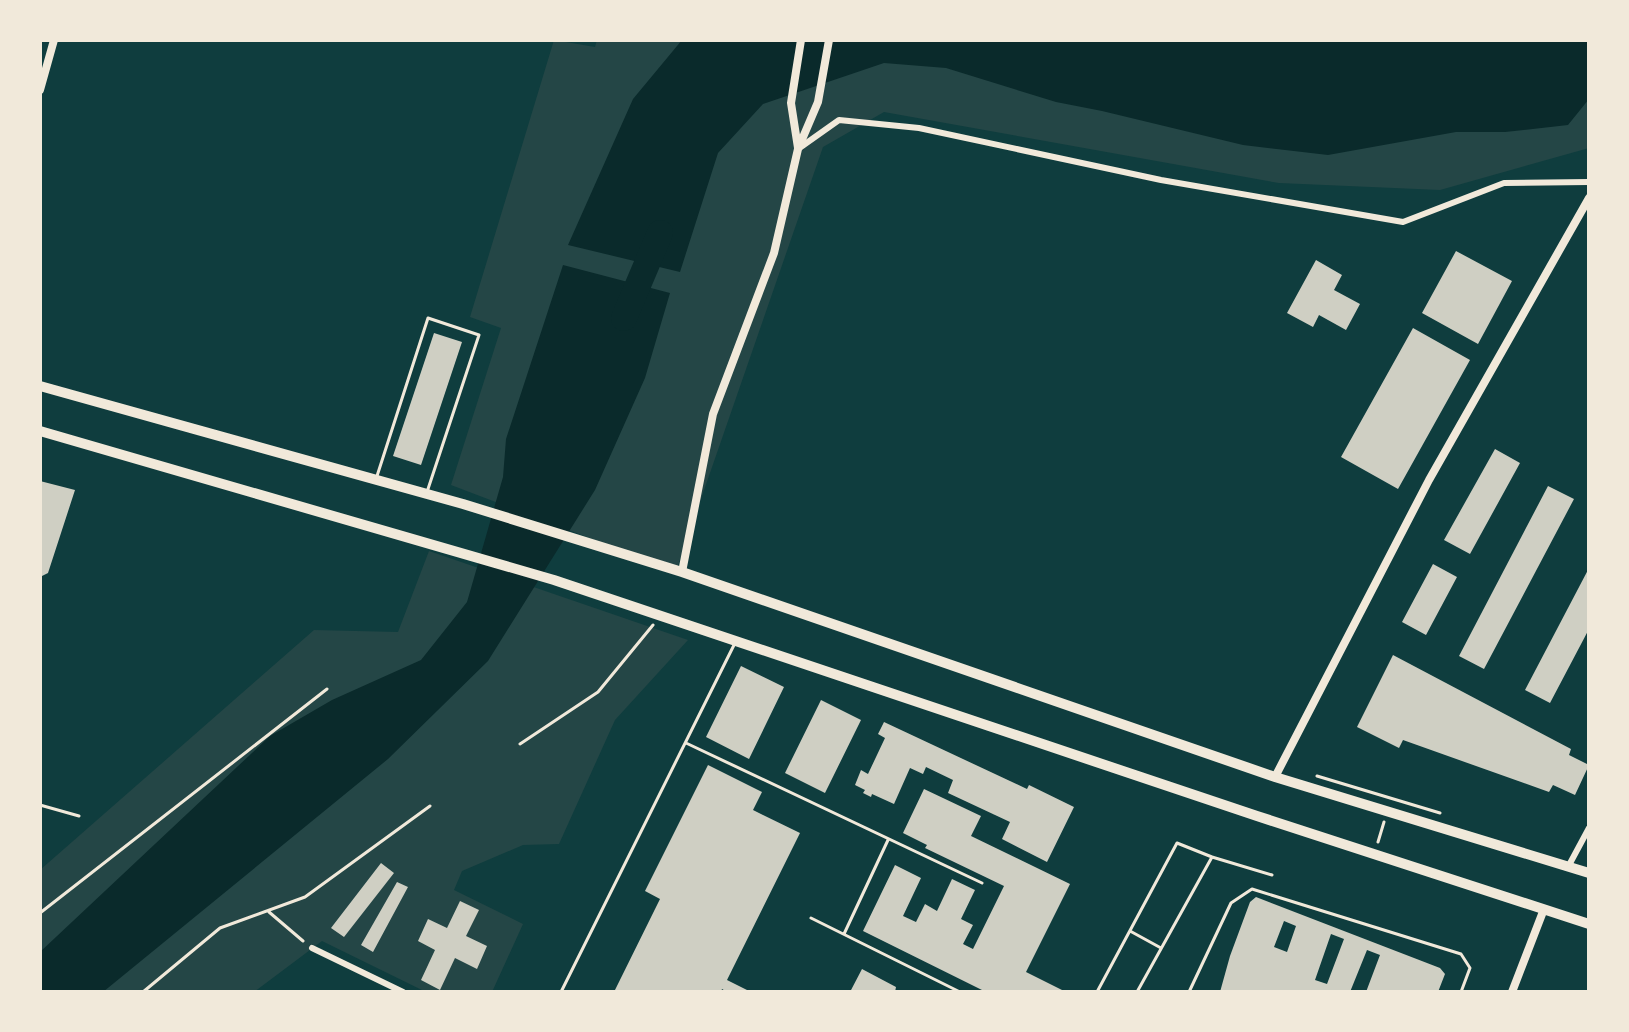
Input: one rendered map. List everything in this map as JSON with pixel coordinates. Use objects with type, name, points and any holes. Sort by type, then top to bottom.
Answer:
[{"type":"main road","points":[[40,386],[376,479],[574,538],[682,572],[1275,777],[1589,873]]},
{"type":"main road","points":[[40,431],[554,580],[1589,924]]},
{"type":"street","points":[[40,90],[54,40]]},
{"type":"street","points":[[798,149],[791,103],[801,40]]},
{"type":"street","points":[[682,572],[713,414],[774,253],[798,149],[818,102],[829,40]]},
{"type":"street","points":[[798,149],[839,120],[919,128],[1161,180],[1403,222],[1504,183],[1589,182]]},
{"type":"street","points":[[1275,777],[1429,480],[1589,198]]},
{"type":"street","points":[[1568,867],[1589,828]]},
{"type":"street","points":[[1512,992],[1544,909]]},
{"type":"street","points":[[312,948],[403,992]]},
{"type":"lane","points":[[376,479],[428,318],[479,335],[427,494]]},
{"type":"lane","points":[[561,992],[736,640]]},
{"type":"lane","points":[[686,743],[982,883]]},
{"type":"lane","points":[[40,805],[79,816]]},
{"type":"lane","points":[[844,934],[888,840]]},
{"type":"lane","points":[[1097,992],[1177,843],[1272,875]]},
{"type":"lane","points":[[1137,992],[1212,857]]},
{"type":"lane","points":[[1189,992],[1231,903],[1252,889],[1461,954],[1470,968],[1461,992]]},
{"type":"lane","points":[[811,918],[960,992]]},
{"type":"lane","points":[[1130,931],[1161,948]]},
{"type":"path","points":[[520,744],[598,692],[662,615]]},
{"type":"path","points":[[40,913],[327,689]]},
{"type":"path","points":[[1329,778],[1440,813]]},
{"type":"path","points":[[1388,809],[1392,797]]},
{"type":"path","points":[[143,992],[220,928],[305,897],[430,806]]},
{"type":"path","points":[[1376,848],[1384,822]]},
{"type":"path","points":[[268,911],[312,948]]},
{"type":"shaded area","points":[[554,40],[595,47],[597,40],[1589,40],[1589,148],[1440,190],[1279,183],[884,112],[823,147],[676,571],[451,485],[501,328],[470,317]]},
{"type":"shaded area","points":[[682,40],[1589,40],[1589,99],[1568,125],[1505,132],[1456,132],[1328,155],[1243,145],[1056,102],[946,68],[884,63],[763,104],[718,153],[680,272],[568,245],[633,99]]},
{"type":"shaded area","points":[[563,265],[670,293],[645,378],[595,490],[488,661],[388,759],[103,992],[40,992],[40,952],[270,736],[332,700],[421,660],[467,602],[503,477],[506,439]]},
{"type":"shaded area","points":[[429,551],[688,640],[615,720],[559,844],[523,845],[462,871],[454,890],[523,924],[492,992],[426,992],[322,941],[254,992],[40,992],[40,870],[314,630],[398,632]]},
{"type":"building","points":[[1456,251],[1512,281],[1478,344],[1422,313]]},
{"type":"building","points":[[1316,260],[1342,275],[1334,290],[1360,304],[1346,330],[1319,315],[1313,327],[1287,313]]},
{"type":"building","points":[[1413,328],[1470,360],[1398,489],[1341,457]]},
{"type":"building","points":[[434,333],[462,342],[421,465],[393,456]]},
{"type":"building","points":[[1495,449],[1520,463],[1470,554],[1444,540]]},
{"type":"building","points":[[40,481],[75,490],[48,573],[40,577]]},
{"type":"building","points":[[1548,486],[1574,499],[1484,669],[1459,656]]},
{"type":"building","points":[[1433,564],[1457,577],[1426,635],[1402,622]]},
{"type":"building","points":[[1589,568],[1589,629],[1550,703],[1525,690]]},
{"type":"building","points":[[1393,655],[1571,749],[1569,755],[1589,765],[1575,795],[1553,785],[1549,792],[1403,740],[1399,748],[1357,727]]},
{"type":"building","points":[[741,666],[784,687],[749,759],[706,737]]},
{"type":"building","points":[[821,700],[861,720],[825,793],[785,773]]},
{"type":"building","points":[[884,722],[1027,789],[1029,785],[1074,807],[1047,862],[1002,839],[1010,822],[948,793],[953,780],[926,767],[923,774],[910,768],[894,804],[863,793],[865,790],[855,785],[861,770],[868,774],[885,738],[878,734]]},
{"type":"building","points":[[708,765],[762,792],[753,810],[800,833],[727,980],[751,992],[727,992],[722,989],[721,992],[614,992],[660,899],[645,891]]},
{"type":"building","points":[[924,789],[981,816],[971,836],[1070,884],[1026,972],[1066,992],[986,992],[863,931],[895,865],[921,878],[903,916],[916,922],[925,904],[937,911],[952,879],[975,890],[961,919],[973,925],[963,944],[973,949],[1004,886],[925,848],[927,845],[903,833]]},
{"type":"building","points":[[381,863],[394,873],[344,937],[331,928]]},
{"type":"building","points":[[397,882],[408,887],[373,952],[361,945]]},
{"type":"building","points":[[1256,897],[1440,968],[1445,974],[1438,992],[1366,992],[1380,955],[1367,950],[1350,992],[1220,992],[1250,902]],"holes":[[[1284,921],[1296,926],[1287,952],[1274,947]],[[1331,934],[1344,939],[1327,984],[1315,980]]]},
{"type":"building","points":[[460,901],[479,910],[466,936],[487,946],[477,969],[455,958],[440,990],[421,980],[435,950],[418,941],[428,919],[447,928]]},
{"type":"building","points":[[862,969],[896,987],[895,992],[850,992]]},
{"type":"waterway","points":[[624,318],[660,233]]}]
